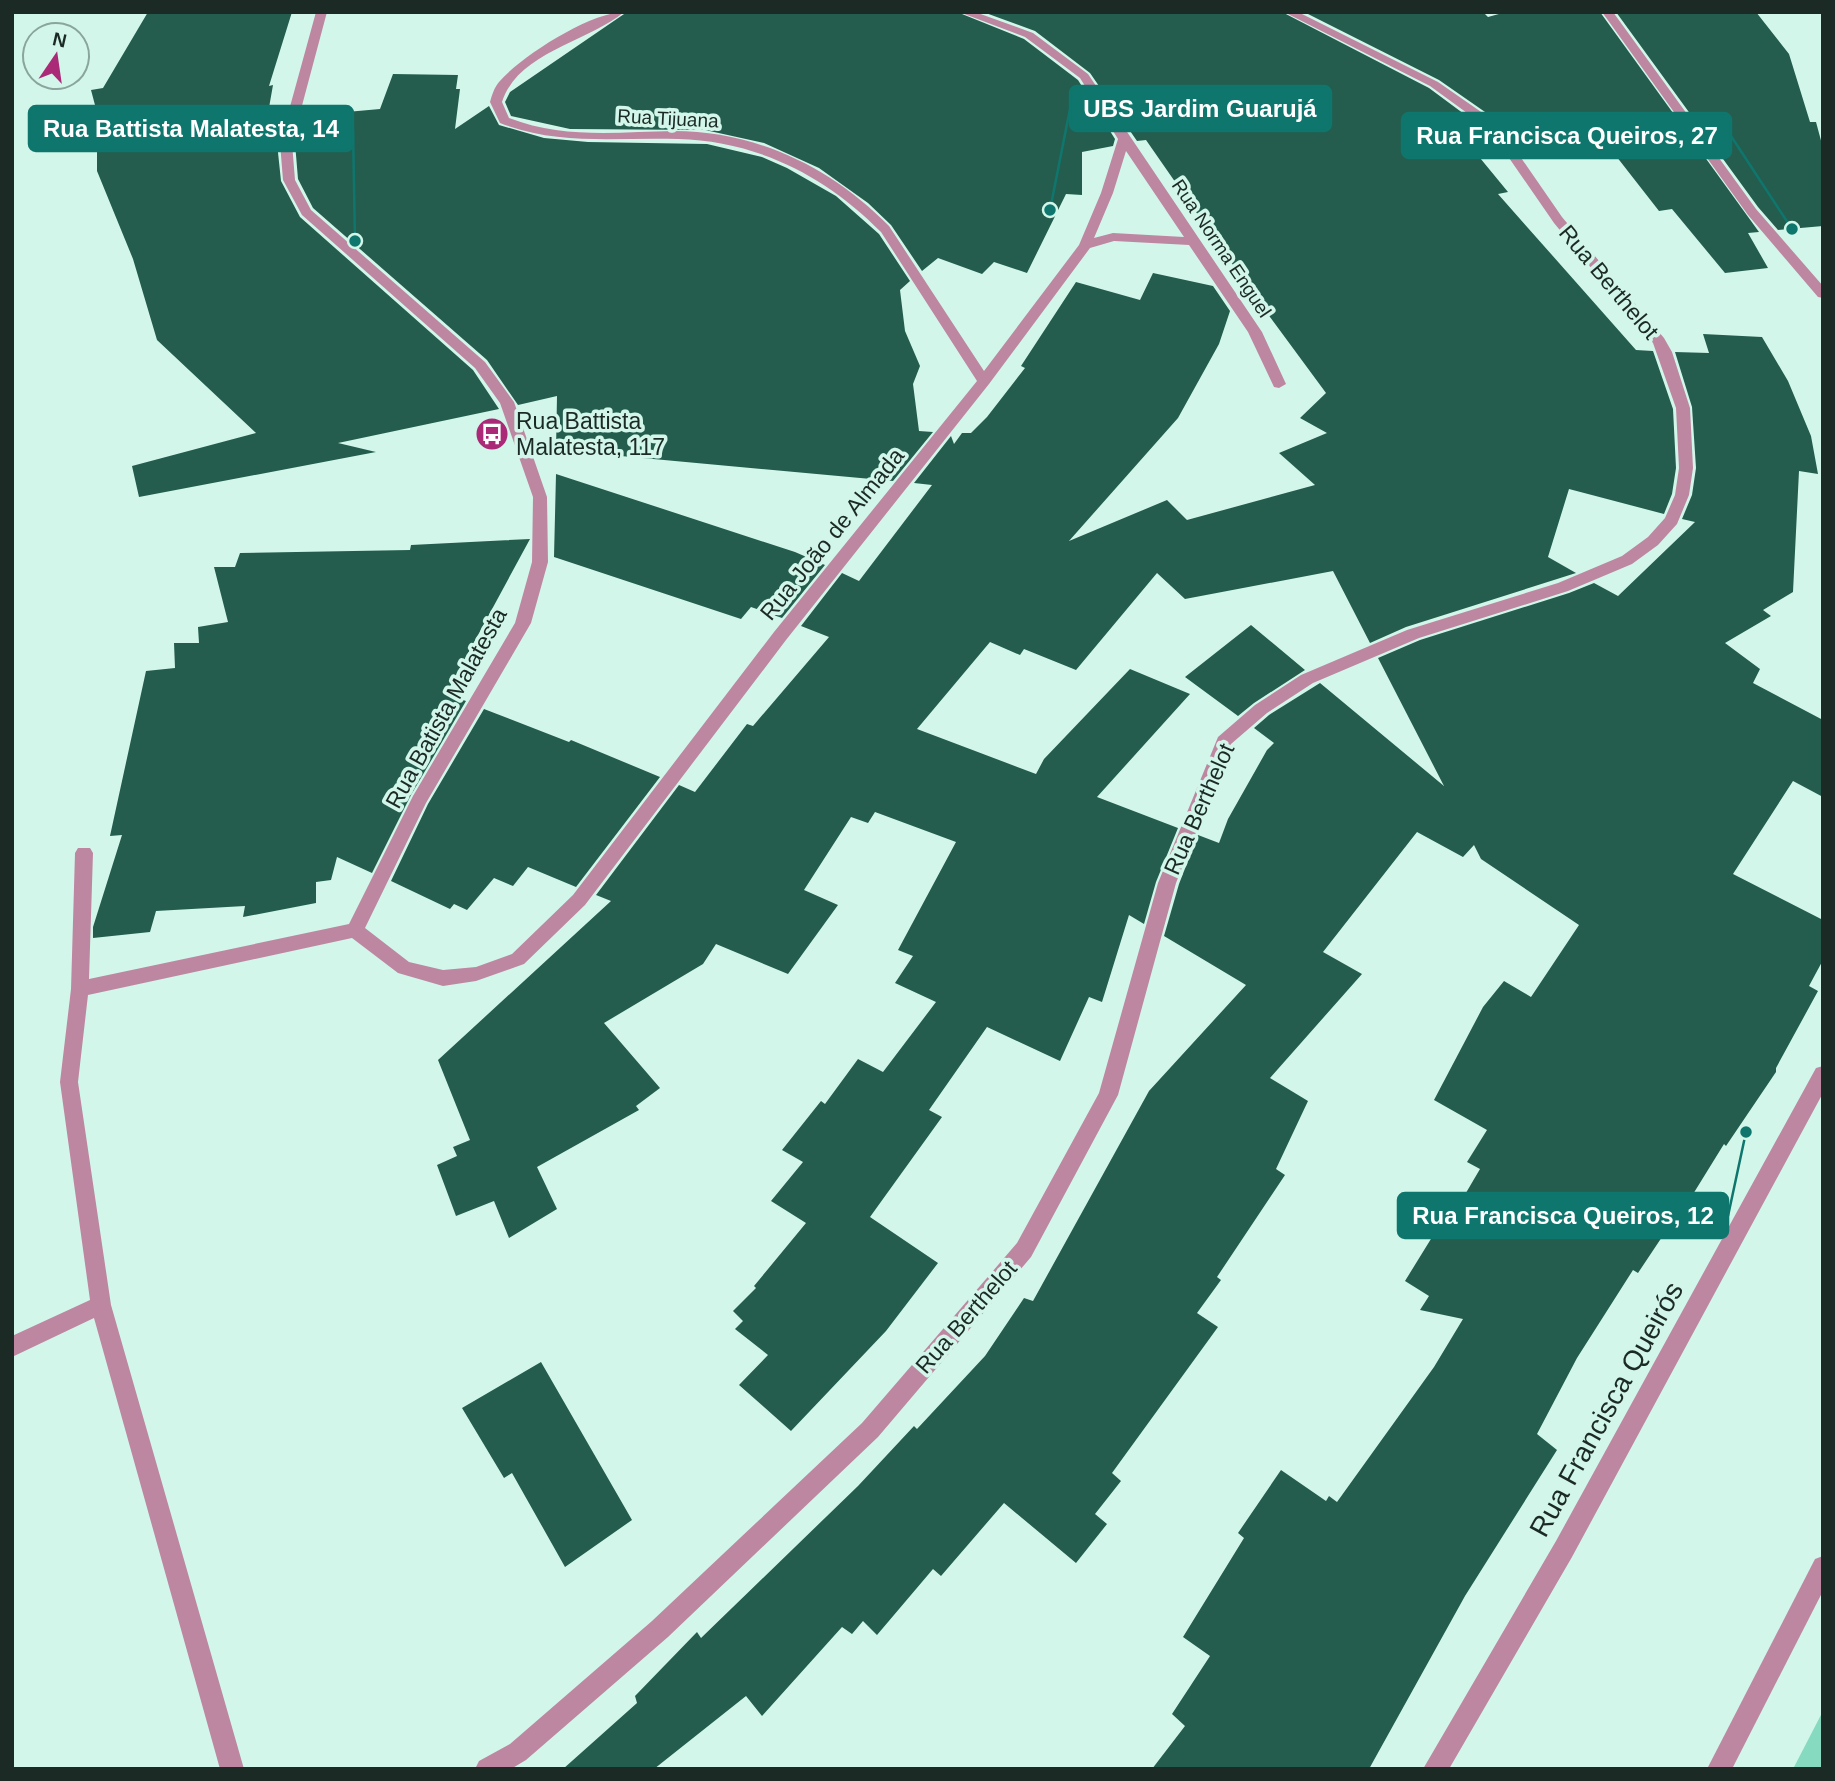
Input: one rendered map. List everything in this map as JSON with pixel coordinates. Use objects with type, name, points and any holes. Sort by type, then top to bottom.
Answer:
[{"type":"street","name":"Rua Batista Malatesta","points":[[322,12],[286,144],[289,180],[306,212],[480,365],[507,402],[540,497],[540,562],[523,623],[419,801],[355,930]]},
{"type":"street","name":"Rua Tijuana","points":[[620,12],[587,28],[526,65],[502,87],[496,102],[504,120],[525,130],[557,135],[688,135],[752,144],[792,162],[855,199],[886,231],[984,381]]},
{"type":"street","points":[[964,12],[1029,35],[1084,76],[1124,139]]},
{"type":"street","name":"Rua Berthelot","points":[[487,1769],[517,1752],[660,1629],[870,1430],[1024,1250],[1108,1095],[1167,883],[1224,741],[1261,709],[1307,679],[1413,634],[1563,587],[1626,560],[1653,541],[1672,520],[1682,495],[1686,468],[1683,408],[1659,341],[1558,220],[1493,126],[1434,84],[1289,12]]},
{"type":"street","points":[[1607,12],[1752,212],[1823,294]]},
{"type":"street","name":"Rua João de Almada","points":[[355,930],[404,968],[443,978],[476,974],[518,959],[579,900],[780,636],[984,381],[1085,245],[1107,193],[1124,139]]},
{"type":"street","name":"Rua Norma Enguel","points":[[1124,139],[1255,332],[1279,384]]},
{"type":"street","points":[[1085,245],[1114,237],[1195,241]]},
{"type":"street","points":[[84,853],[80,989],[69,1082],[101,1305],[232,1769]]},
{"type":"street","points":[[80,989],[355,930]]},
{"type":"street","name":"Rua Francisca Queirós","points":[[1435,1769],[1564,1549],[1823,1074]]},
{"type":"street","points":[[12,1347],[101,1305]]},
{"type":"street","points":[[1719,1769],[1823,1567]]},
{"type":"green space","points":[[1823,1711],[1823,1769],[1793,1769]]},
{"type":"building","points":[[148,12],[292,12],[269,86],[273,85],[267,119],[284,117],[277,143],[281,181],[300,217],[473,370],[499,409],[338,443],[376,452],[139,497],[132,466],[256,433],[157,340],[133,259],[97,171],[97,140],[104,139],[91,90],[103,88]]},
{"type":"building","points":[[627,12],[957,12],[1024,39],[1078,80],[1115,139],[1113,146],[1082,152],[1082,195],[1066,194],[1027,273],[994,262],[982,274],[938,258],[922,271],[891,225],[868,203],[819,168],[764,143],[705,130],[570,129],[511,116],[505,102],[510,92]]},
{"type":"building","points":[[983,12],[1282,12],[1429,88],[1487,131],[1496,144],[1471,147],[1508,192],[1498,194],[1636,350],[1653,351],[1673,409],[1676,468],[1672,494],[1664,514],[1569,489],[1548,557],[1576,573],[1406,627],[1370,643],[1333,571],[1185,599],[1157,573],[1076,670],[1024,649],[1020,655],[990,642],[917,729],[1036,774],[1044,759],[1130,669],[1190,694],[1097,797],[1178,828],[1156,882],[1144,924],[1129,915],[1102,1002],[1089,997],[1060,1061],[987,1027],[929,1110],[942,1117],[870,1217],[938,1263],[886,1331],[791,1431],[739,1385],[768,1355],[735,1329],[743,1321],[733,1311],[756,1288],[754,1286],[806,1223],[771,1201],[803,1162],[782,1150],[821,1101],[825,1104],[858,1059],[883,1072],[936,1002],[895,983],[913,956],[898,950],[956,842],[875,812],[868,823],[851,817],[804,890],[838,905],[788,974],[716,944],[703,964],[604,1023],[660,1088],[636,1106],[639,1110],[537,1167],[557,1209],[509,1238],[494,1201],[456,1216],[437,1165],[457,1156],[453,1147],[470,1140],[438,1060],[611,901],[596,895],[679,785],[695,792],[747,724],[753,726],[829,637],[801,626],[842,573],[859,581],[932,485],[914,483],[951,436],[954,444],[962,433],[971,433],[987,417],[1025,368],[1021,366],[1076,282],[1140,300],[1153,273],[1213,286],[1230,311],[1219,344],[1178,418],[1069,541],[1167,500],[1187,520],[1315,485],[1279,453],[1327,433],[1300,418],[1326,393],[1146,140],[1137,141],[1090,73],[1035,31]]},
{"type":"building","points":[[1304,12],[1483,12],[1488,17],[1506,12],[1600,12],[1759,232],[1748,233],[1768,268],[1725,273],[1672,209],[1659,211],[1595,129],[1513,141],[1498,121],[1439,80]]},
{"type":"building","points":[[1616,12],[1756,12],[1789,54],[1810,122],[1816,122],[1823,148],[1823,226],[1778,230],[1758,207]]},
{"type":"building","points":[[393,74],[458,75],[456,89],[460,89],[455,129],[489,106],[499,125],[544,138],[588,142],[707,144],[762,157],[836,196],[879,234],[910,281],[900,290],[905,331],[920,366],[913,384],[919,431],[933,432],[893,481],[556,450],[557,396],[518,405],[487,360],[313,208],[298,179],[295,143],[302,116],[380,109]]},
{"type":"building","points":[[1703,334],[1762,337],[1788,381],[1811,436],[1818,474],[1799,471],[1793,592],[1763,610],[1771,616],[1725,643],[1760,669],[1753,683],[1823,720],[1823,797],[1793,781],[1733,874],[1823,920],[1823,960],[1809,986],[1818,991],[1776,1072],[1726,1146],[1724,1144],[1669,1233],[1666,1231],[1638,1273],[1633,1270],[1577,1358],[1537,1434],[1557,1450],[1465,1596],[1369,1769],[1152,1769],[1185,1726],[1172,1714],[1210,1656],[1183,1637],[1244,1538],[1238,1533],[1281,1470],[1326,1501],[1329,1496],[1337,1502],[1434,1367],[1463,1319],[1420,1310],[1429,1296],[1405,1281],[1434,1234],[1440,1237],[1480,1169],[1467,1162],[1487,1130],[1434,1100],[1483,1007],[1504,981],[1531,997],[1579,925],[1481,859],[1474,845],[1463,857],[1417,832],[1323,952],[1362,974],[1270,1078],[1308,1101],[1276,1169],[1285,1175],[1217,1277],[1221,1280],[1197,1313],[1218,1327],[1112,1473],[1121,1481],[1095,1514],[1107,1524],[1076,1563],[1004,1503],[941,1576],[933,1569],[877,1635],[863,1621],[852,1634],[842,1627],[762,1716],[746,1696],[654,1769],[563,1769],[637,1703],[635,1696],[697,1632],[701,1638],[858,1486],[914,1426],[917,1429],[985,1356],[1024,1298],[1033,1301],[1149,1091],[1246,985],[1164,936],[1179,884],[1198,835],[1219,843],[1228,819],[1267,750],[1274,743],[1254,728],[1269,715],[1320,683],[1444,786],[1378,658],[1420,640],[1594,583],[1618,596],[1695,522],[1682,519],[1692,495],[1696,468],[1692,407],[1675,352],[1709,353]]},
{"type":"building","points":[[556,474],[795,552],[825,565],[782,618],[751,607],[741,619],[554,557]]},
{"type":"building","points":[[530,539],[446,694],[466,701],[411,795],[372,873],[337,857],[331,880],[316,882],[316,903],[243,917],[245,906],[156,911],[150,932],[93,938],[93,927],[122,835],[110,836],[146,671],[175,668],[174,643],[199,643],[198,627],[228,622],[214,567],[235,567],[240,553],[410,550],[411,545]]},
{"type":"building","points":[[1251,625],[1305,670],[1238,716],[1185,677]]},
{"type":"building","points":[[484,709],[569,742],[571,740],[660,777],[576,887],[528,867],[513,886],[494,878],[467,910],[454,904],[450,909],[391,881],[428,804]]},
{"type":"building","points":[[541,1362],[632,1520],[565,1567],[512,1473],[504,1478],[462,1408]]},
{"type":"place","name":"UBS Jardim Guarujá","points":[[1050,210]]},
{"type":"place","name":"Rua Francisca Queiros, 27","points":[[1792,229]]},
{"type":"place","name":"Rua Battista Malatesta, 14","points":[[355,241]]},
{"type":"place","name":"Rua Battista Malatesta, 117","points":[[492,434]]},
{"type":"place","name":"Rua Francisca Queiros, 12","points":[[1746,1132]]}]
